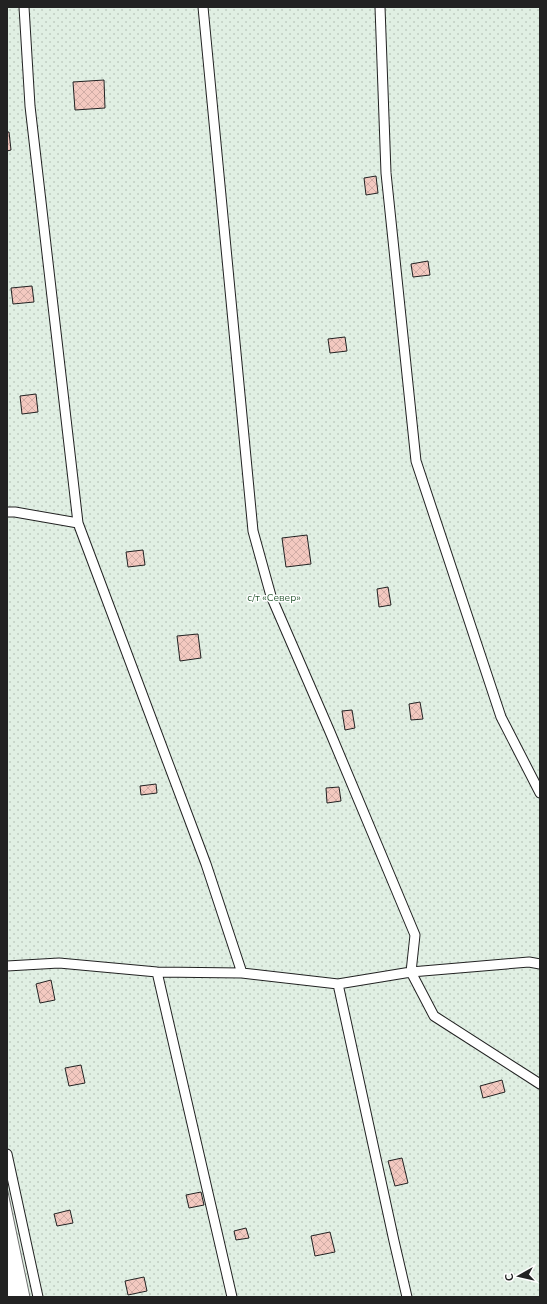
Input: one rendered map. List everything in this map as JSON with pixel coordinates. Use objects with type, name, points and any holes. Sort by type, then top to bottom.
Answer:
[{"type":"lane","points":[[24,7],[30,106],[78,523],[206,864],[242,973]]},
{"type":"lane","points":[[203,7],[253,531],[271,596],[415,935],[411,972],[434,1016],[540,1084]]},
{"type":"lane","points":[[380,7],[386,173],[416,461],[501,718],[540,793]]},
{"type":"lane","points":[[7,512],[15,512],[78,523]]},
{"type":"lane","points":[[7,966],[59,963],[157,972],[242,973],[338,984],[411,972],[529,962],[540,964]]},
{"type":"lane","points":[[157,972],[232,1297]]},
{"type":"lane","points":[[338,984],[407,1297]]},
{"type":"lane","points":[[7,1154],[38,1297]]},
{"type":"green space","name":"с/т «Север»","points":[[7,7],[540,7],[540,1297],[30,1297],[7,1187]]},
{"type":"building","points":[[104,80],[105,108],[75,110],[73,82]]},
{"type":"building","points":[[7,132],[9,132],[11,150],[7,151]]},
{"type":"building","points":[[376,176],[378,193],[366,195],[364,178]]},
{"type":"building","points":[[428,261],[430,275],[413,277],[411,264]]},
{"type":"building","points":[[32,286],[34,302],[13,304],[11,288]]},
{"type":"building","points":[[345,337],[347,351],[330,353],[328,339]]},
{"type":"building","points":[[36,394],[38,412],[22,414],[20,396]]},
{"type":"building","points":[[307,535],[311,564],[286,567],[282,538]]},
{"type":"building","points":[[143,550],[145,565],[128,567],[126,552]]},
{"type":"building","points":[[388,587],[391,605],[379,607],[377,589]]},
{"type":"building","points":[[198,634],[201,658],[180,661],[177,636]]},
{"type":"building","points":[[420,702],[423,719],[411,720],[409,704]]},
{"type":"building","points":[[352,710],[355,728],[345,730],[342,711]]},
{"type":"building","points":[[156,784],[157,793],[141,795],[140,786]]},
{"type":"building","points":[[339,787],[341,801],[327,803],[326,788]]},
{"type":"building","points":[[51,980],[55,1000],[40,1003],[36,984]]},
{"type":"building","points":[[81,1065],[85,1083],[69,1086],[65,1068]]},
{"type":"building","points":[[502,1080],[505,1092],[483,1098],[480,1086]]},
{"type":"building","points":[[402,1158],[408,1183],[395,1186],[388,1161]]},
{"type":"building","points":[[201,1192],[204,1205],[189,1208],[186,1195]]},
{"type":"building","points":[[70,1210],[73,1223],[57,1226],[54,1214]]},
{"type":"building","points":[[246,1228],[249,1238],[236,1240],[234,1231]]},
{"type":"building","points":[[330,1232],[335,1252],[315,1256],[311,1236]]},
{"type":"building","points":[[144,1277],[147,1291],[128,1295],[125,1281]]}]
